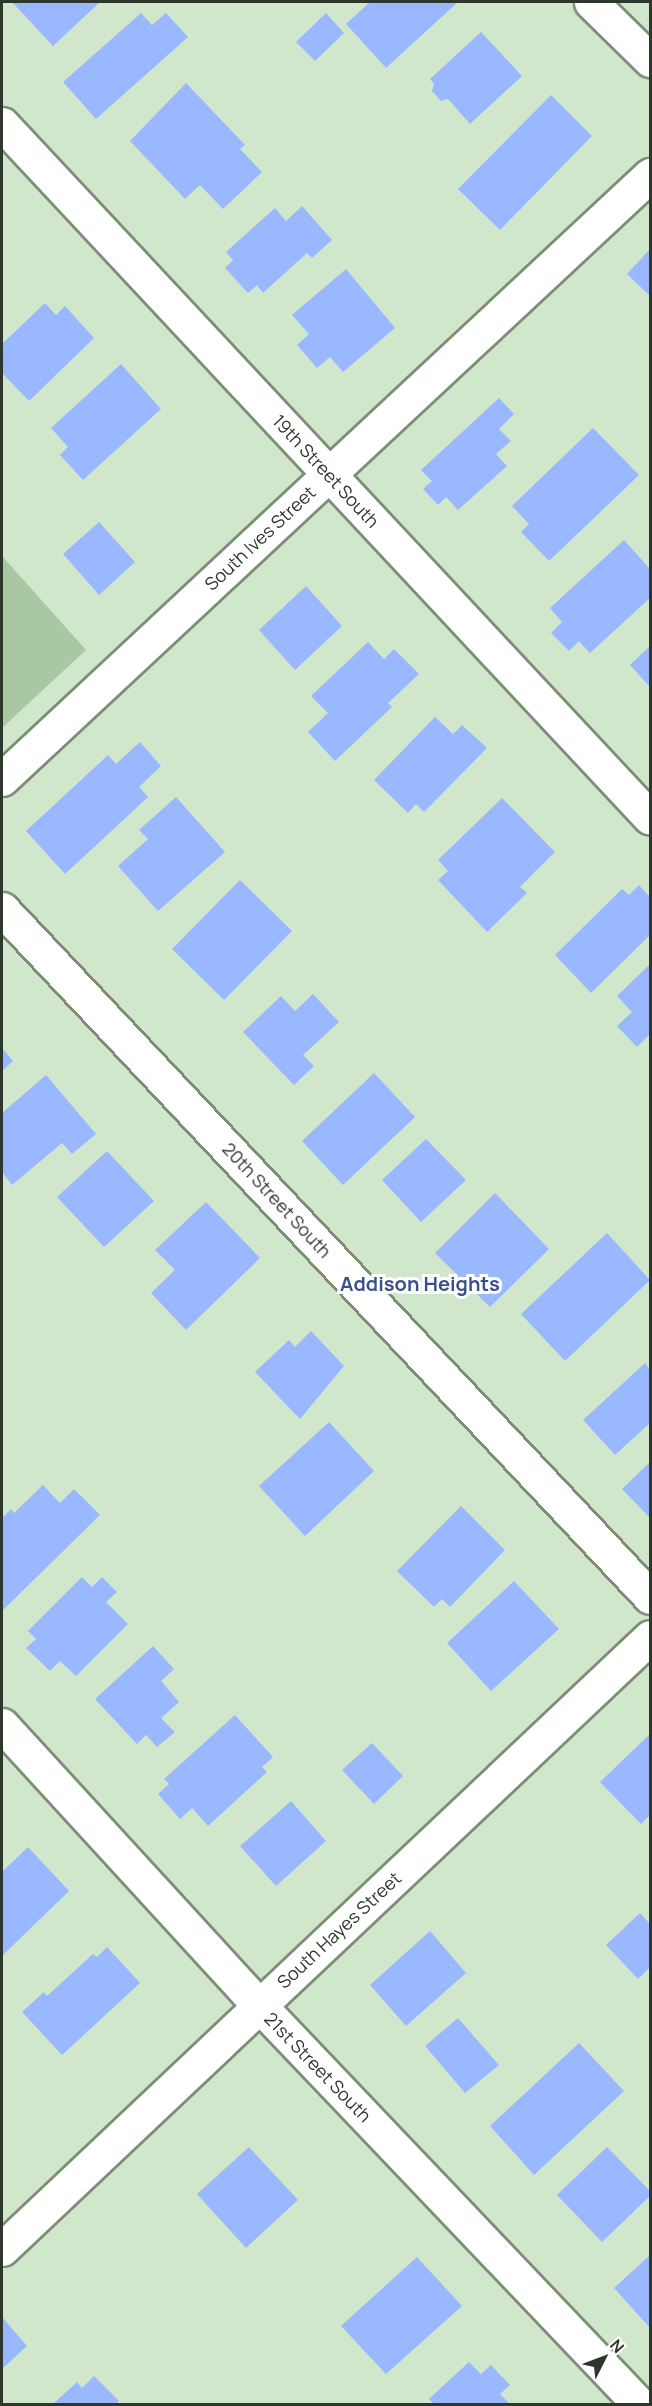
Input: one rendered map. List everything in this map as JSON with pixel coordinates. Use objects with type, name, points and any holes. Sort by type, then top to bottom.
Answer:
[{"type":"street","points":[[591,2],[651,60]]},
{"type":"street","name":"19th Street South","points":[[2,124],[651,818]]},
{"type":"street","name":"South Ives Street","points":[[2,779],[651,175]]},
{"type":"street","name":"20th Street South","points":[[2,909],[651,1597]]},
{"type":"street","name":"South Hayes Street","points":[[2,2249],[651,1637]]},
{"type":"street","name":"21st Street South","points":[[2,1725],[259,2005],[639,2404]]},
{"type":"green space","points":[[2,556],[86,650],[2,728]]},
{"type":"building","points":[[12,2],[100,2],[53,46]]},
{"type":"building","points":[[370,2],[458,2],[386,68],[346,24]]},
{"type":"building","points":[[141,13],[152,25],[166,13],[188,37],[96,119],[63,82]]},
{"type":"building","points":[[326,13],[344,33],[315,61],[296,42]]},
{"type":"building","points":[[481,32],[522,76],[470,124],[448,99],[441,101],[432,91],[434,84],[430,79]]},
{"type":"building","points":[[186,83],[245,145],[240,149],[262,172],[223,209],[200,185],[185,199],[130,141]]},
{"type":"building","points":[[551,95],[592,136],[500,230],[458,189]]},
{"type":"building","points":[[302,206],[332,240],[312,258],[307,253],[263,293],[257,285],[248,293],[225,268],[233,260],[226,252],[275,208],[286,221]]},
{"type":"building","points":[[650,249],[650,296],[627,274]]},
{"type":"building","points":[[346,269],[395,328],[343,372],[330,357],[317,368],[297,345],[309,334],[292,315]]},
{"type":"building","points":[[45,303],[56,315],[65,306],[94,338],[29,401],[2,373],[2,344]]},
{"type":"building","points":[[121,364],[161,409],[83,480],[60,455],[68,447],[51,428]]},
{"type":"building","points":[[499,398],[514,414],[499,429],[511,441],[496,454],[507,466],[458,510],[446,497],[438,505],[423,489],[432,481],[421,470]]},
{"type":"building","points":[[593,428],[639,475],[549,561],[521,532],[529,524],[512,506]]},
{"type":"building","points":[[99,522],[135,562],[99,595],[63,554]]},
{"type":"building","points":[[624,540],[650,569],[650,598],[590,653],[579,641],[569,651],[551,633],[562,622],[550,608]]},
{"type":"building","points":[[306,586],[342,626],[295,670],[259,630]]},
{"type":"building","points":[[368,642],[384,659],[394,649],[419,674],[388,703],[392,707],[335,761],[308,732],[328,713],[311,696]]},
{"type":"building","points":[[650,646],[650,687],[630,665]]},
{"type":"building","points":[[435,717],[453,734],[462,725],[487,748],[424,812],[416,804],[408,813],[374,780]]},
{"type":"building","points":[[140,742],[161,766],[139,787],[148,797],[65,874],[26,831],[108,755],[116,764]]},
{"type":"building","points":[[176,797],[225,852],[158,911],[118,866],[148,839],[139,830]]},
{"type":"building","points":[[502,798],[555,852],[520,887],[527,893],[487,932],[438,880],[448,871],[438,860]]},
{"type":"building","points":[[240,880],[292,931],[224,1000],[172,949]]},
{"type":"building","points":[[639,885],[650,897],[650,935],[591,993],[555,955],[622,889],[629,895]]},
{"type":"building","points":[[650,964],[650,1034],[637,1047],[617,1026],[632,1012],[617,996]]},
{"type":"building","points":[[313,994],[339,1022],[303,1055],[314,1066],[294,1085],[243,1032],[281,996],[295,1011]]},
{"type":"building","points":[[2,1048],[13,1061],[2,1071]]},
{"type":"building","points":[[374,1073],[415,1117],[343,1185],[302,1141]]},
{"type":"building","points":[[46,1075],[96,1134],[72,1154],[62,1143],[12,1185],[2,1172],[2,1113]]},
{"type":"building","points":[[426,1139],[466,1180],[421,1222],[382,1180]]},
{"type":"building","points":[[107,1151],[154,1201],[104,1247],[57,1197]]},
{"type":"building","points":[[495,1193],[549,1249],[490,1307],[435,1253]]},
{"type":"building","points":[[206,1202],[260,1258],[186,1330],[151,1293],[175,1270],[155,1250]]},
{"type":"building","points":[[607,1233],[650,1280],[565,1361],[521,1314]]},
{"type":"building","points":[[311,1331],[344,1366],[300,1419],[255,1372],[289,1340],[295,1347]]},
{"type":"building","points":[[645,1363],[650,1370],[650,1423],[615,1455],[583,1420]]},
{"type":"building","points":[[329,1422],[374,1471],[305,1536],[259,1486]]},
{"type":"building","points":[[650,1462],[650,1518],[622,1489]]},
{"type":"building","points":[[43,1485],[60,1503],[74,1489],[100,1515],[2,1611],[2,1518],[11,1509],[14,1513]]},
{"type":"building","points":[[461,1506],[505,1550],[450,1607],[442,1599],[434,1607],[397,1571]]},
{"type":"building","points":[[82,1577],[92,1587],[102,1577],[117,1592],[106,1602],[128,1624],[76,1676],[60,1661],[50,1671],[26,1648],[36,1639],[28,1631]]},
{"type":"building","points":[[514,1581],[559,1629],[491,1691],[447,1643]]},
{"type":"building","points":[[153,1646],[174,1669],[161,1681],[179,1702],[161,1718],[175,1732],[157,1747],[146,1735],[137,1744],[95,1699]]},
{"type":"building","points":[[235,1715],[273,1757],[262,1767],[267,1772],[208,1826],[192,1808],[180,1819],[158,1794],[169,1784],[164,1779]]},
{"type":"building","points":[[650,1734],[650,1815],[641,1824],[600,1782]]},
{"type":"building","points":[[372,1743],[403,1776],[374,1804],[342,1770]]},
{"type":"building","points":[[291,1801],[326,1841],[276,1886],[240,1846]]},
{"type":"building","points":[[28,1847],[69,1891],[2,1956],[2,1872]]},
{"type":"building","points":[[640,1913],[650,1924],[650,1967],[638,1979],[606,1945]]},
{"type":"building","points":[[430,1931],[466,1973],[406,2026],[370,1985]]},
{"type":"building","points":[[107,1947],[140,1983],[62,2055],[22,2012],[44,1992],[47,1996],[93,1954],[97,1957]]},
{"type":"building","points":[[458,2018],[499,2065],[465,2093],[425,2046]]},
{"type":"building","points":[[579,2043],[624,2091],[534,2175],[490,2126]]},
{"type":"building","points":[[249,2147],[298,2200],[246,2248],[197,2194]]},
{"type":"building","points":[[607,2147],[650,2191],[650,2196],[602,2242],[557,2195]]},
{"type":"building","points":[[650,2255],[650,2328],[614,2288]]},
{"type":"building","points":[[417,2257],[462,2306],[386,2374],[341,2326]]},
{"type":"building","points":[[2,2317],[27,2346],[2,2369]]},
{"type":"building","points":[[469,2362],[481,2374],[491,2365],[510,2385],[500,2394],[510,2404],[434,2404],[429,2399]]},
{"type":"building","points":[[94,2376],[119,2401],[116,2404],[53,2404],[77,2382],[82,2388]]},
{"type":"district","name":"Addison Heights","points":[[420,1283]]}]
